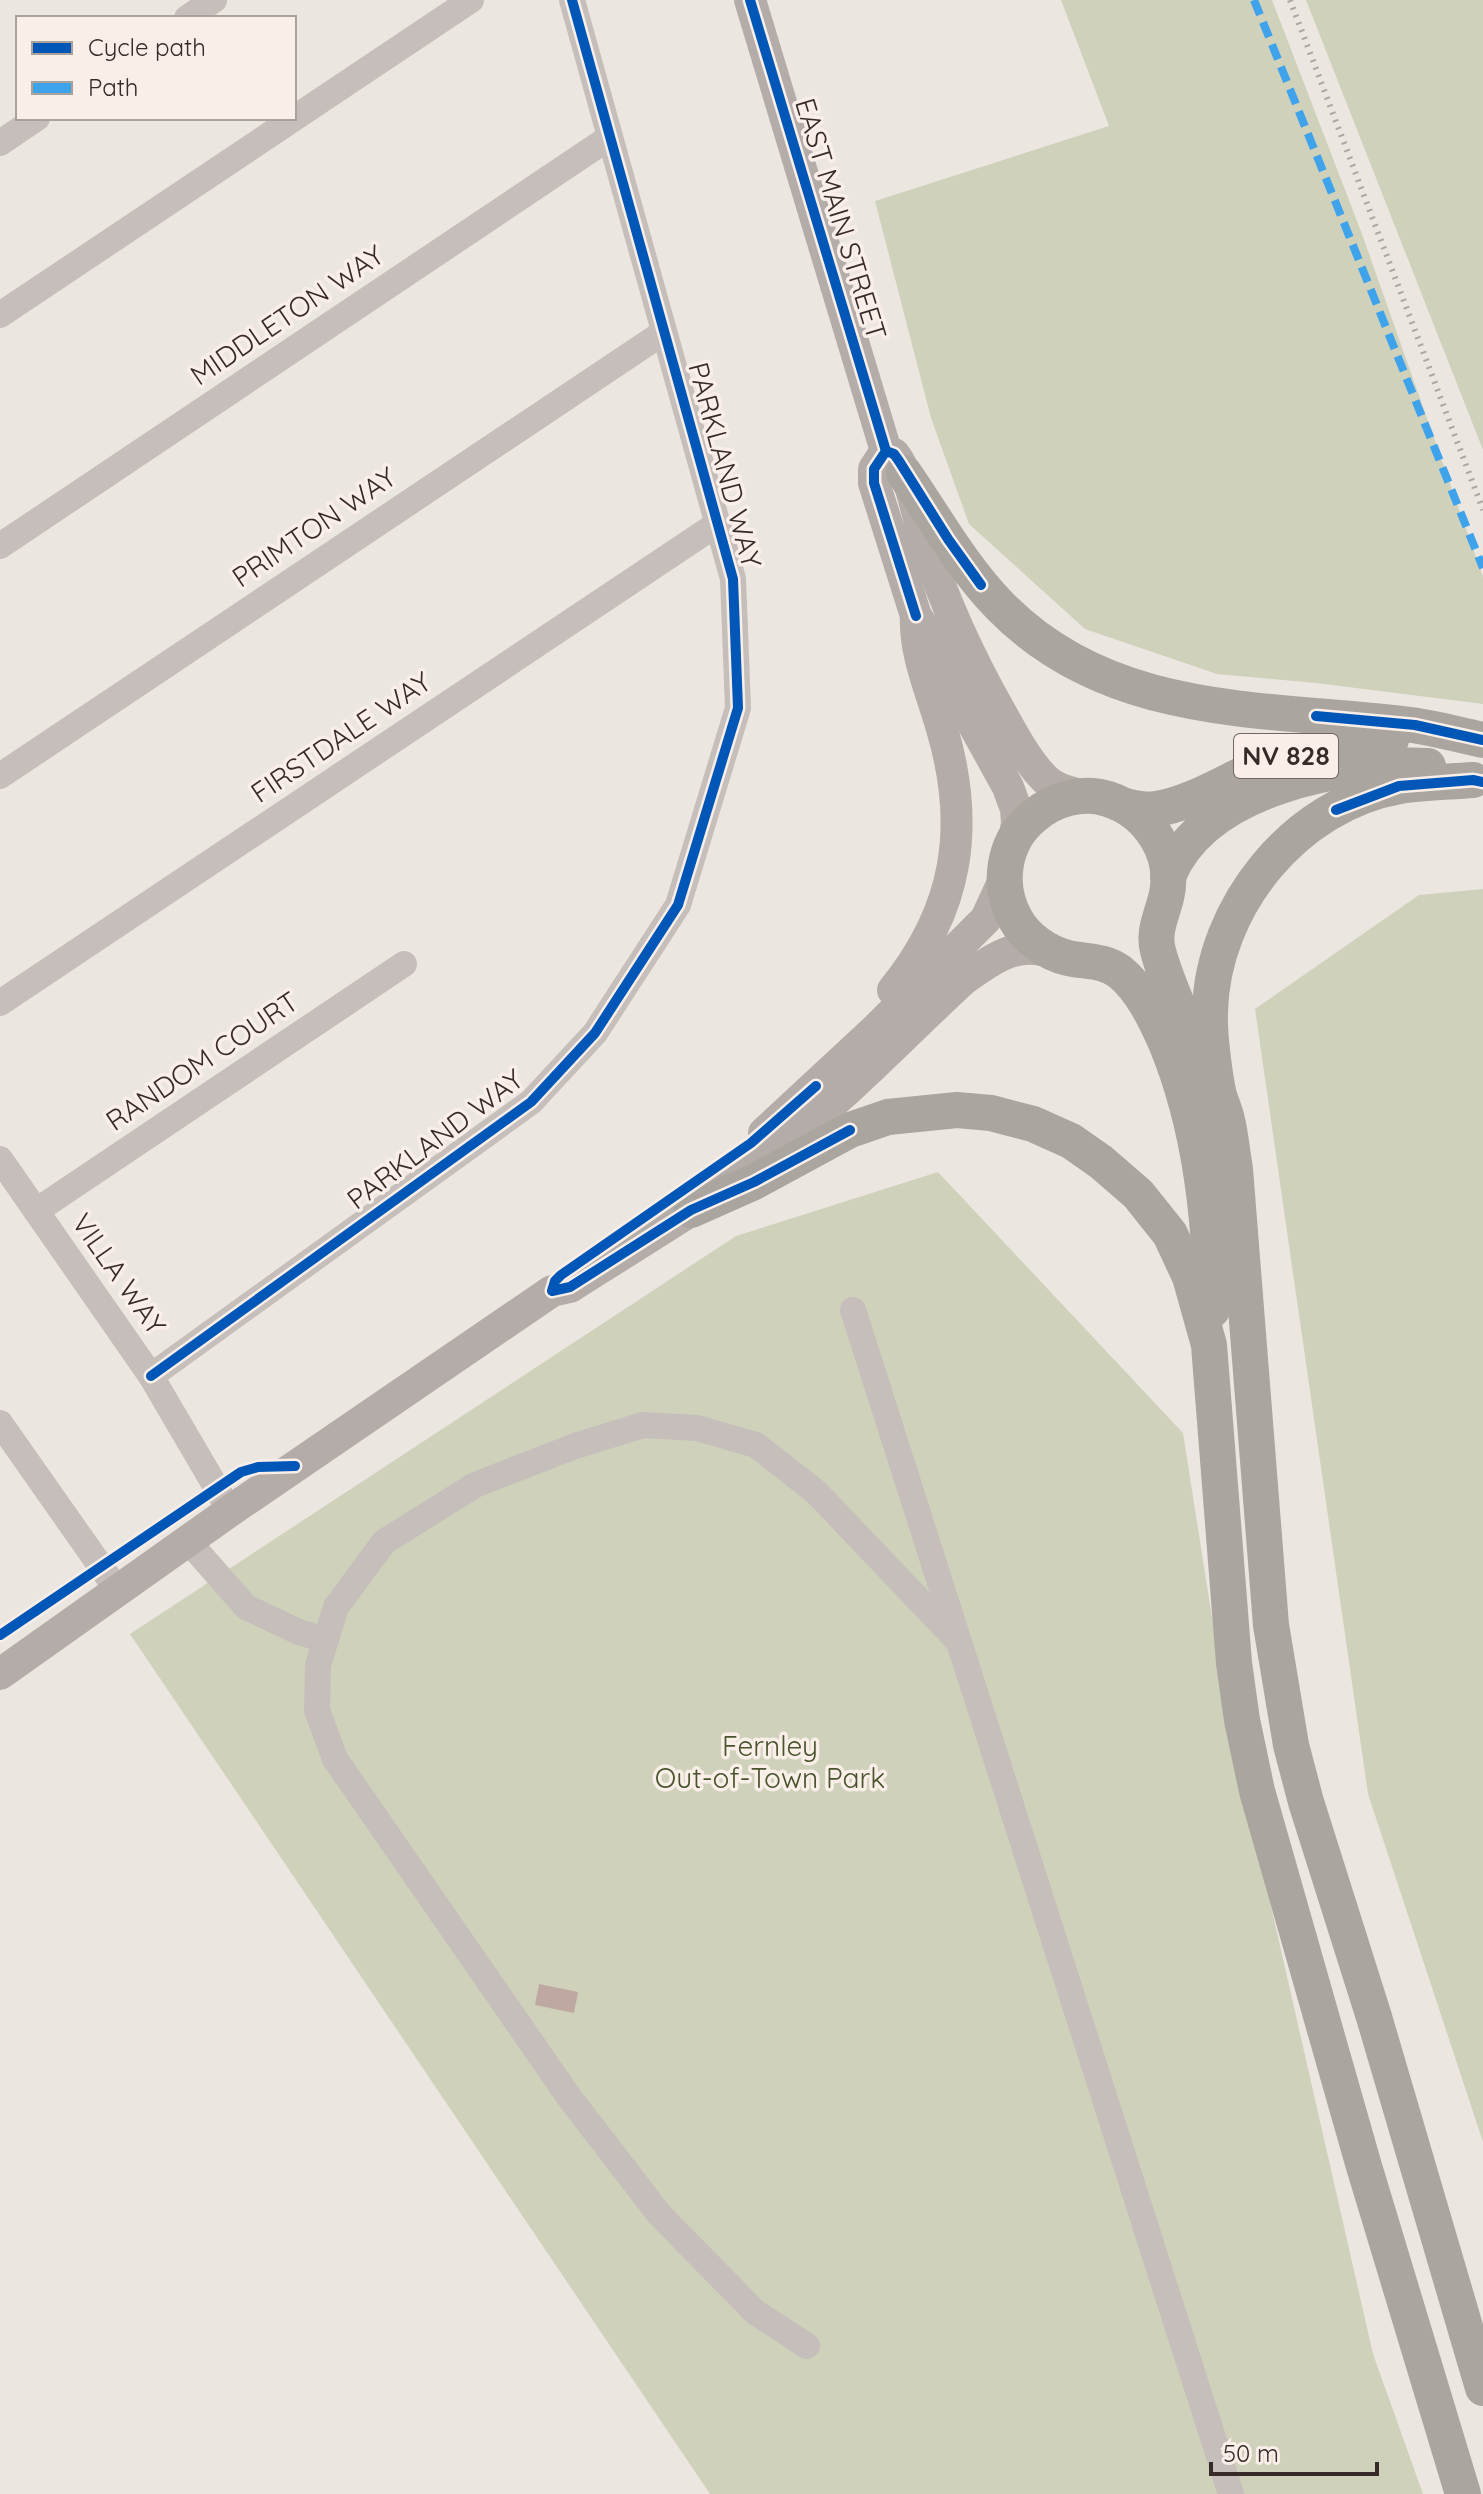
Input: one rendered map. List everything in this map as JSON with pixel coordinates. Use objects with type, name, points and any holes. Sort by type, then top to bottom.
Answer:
[{"type":"highway","points":[[895,462],[965,564],[1001,607],[1067,659],[1102,676],[1137,690],[1178,700],[1415,725],[1470,737]]},
{"type":"highway","name":"NV 828","points":[[1125,806],[1143,810],[1174,805],[1269,762],[1309,750],[1352,743],[1470,737]]},
{"type":"highway","points":[[1168,876],[1184,846],[1220,816],[1268,792],[1312,776],[1404,765],[1431,766],[1478,781]]},
{"type":"highway","points":[[1218,1090],[1209,1014],[1212,984],[1232,919],[1250,886],[1273,858],[1314,824],[1360,799],[1399,786],[1478,781]]},
{"type":"highway","points":[[1463,2494],[1286,1896],[1257,1791],[1242,1720],[1234,1663],[1209,1345],[1212,1305],[1206,1219],[1201,1164],[1186,1099],[1160,1030],[1146,1004],[1119,971],[1108,965],[1047,951],[1030,938],[1016,921],[1008,902],[1004,880],[1006,859],[1014,839],[1026,822],[1043,808],[1062,799],[1084,796],[1105,798],[1125,806],[1143,818],[1156,835],[1165,855],[1168,876],[1166,898],[1159,918],[1158,949],[1198,1051],[1218,1090],[1227,1119],[1235,1169],[1271,1625],[1279,1683],[1306,1802],[1483,2388]]},
{"type":"highway","points":[[1089,961],[1110,957],[1130,948],[1146,935],[1159,918]]},
{"type":"highway","points":[[691,1210],[754,1182],[850,1130],[888,1117],[924,1111],[991,1113],[1033,1124],[1071,1141],[1138,1194],[1170,1234],[1190,1277],[1209,1345]]},
{"type":"highway","points":[[1286,1896],[1357,2065],[1368,2084],[1379,2094],[1397,2097]]},
{"type":"main road","name":"EAST MAIN STREET","points":[[750,0],[895,462],[948,603],[1011,732],[1047,781],[1059,789],[1084,796]]},
{"type":"main road","points":[[895,462],[874,469],[874,483],[916,616],[931,638],[966,711],[1008,787],[1016,809],[1014,839]]},
{"type":"main road","points":[[816,1086],[911,967],[936,922],[953,876],[958,824],[955,776],[922,664],[915,632],[916,616]]},
{"type":"main road","points":[[552,1291],[561,1275],[751,1143],[816,1086],[986,919],[1004,880]]},
{"type":"main road","points":[[0,1674],[230,1511],[552,1291],[570,1287],[691,1210],[778,1149],[985,964],[1004,952],[1019,948],[1033,947],[1047,951]]},
{"type":"street","points":[[190,16],[214,0]]},
{"type":"street","points":[[296,117],[471,0]]},
{"type":"street","name":"PARKLAND WAY","points":[[151,1376],[531,1102],[595,1033],[678,905],[738,708],[733,579],[572,0]]},
{"type":"street","points":[[0,143],[34,120]]},
{"type":"street","points":[[0,315],[292,120]]},
{"type":"street","name":"MIDDLETON WAY","points":[[0,546],[610,137]]},
{"type":"street","name":"PRIMTON WAY","points":[[0,776],[664,332]]},
{"type":"street","name":"FIRSTDALE WAY","points":[[0,1003],[717,524]]},
{"type":"street","name":"RANDOM COURT","points":[[36,1211],[404,964]]},
{"type":"street","name":"VILLA WAY","points":[[0,1159],[151,1376],[230,1511]]},
{"type":"street","points":[[853,1310],[1231,2494]]},
{"type":"street","points":[[0,1423],[118,1591]]},
{"type":"street","points":[[807,2346],[755,2312],[659,2214],[569,2097],[335,1759],[317,1710],[318,1665],[336,1607],[384,1542],[475,1485],[575,1446],[643,1425],[697,1428],[756,1445],[816,1492],[958,1641]]},
{"type":"street","points":[[188,1541],[246,1607],[299,1632],[326,1640]]},
{"type":"green space","points":[[1061,0],[1272,0],[1362,234],[1483,577],[1483,704],[1217,674],[1085,629],[969,524],[931,418],[875,201],[1109,126]]},
{"type":"green space","points":[[1306,0],[1483,0],[1483,450]]},
{"type":"green space","points":[[1483,889],[1483,2142],[1368,1794],[1255,1009],[1419,895]]},
{"type":"green space","name":"Fernley Out-of-Town Park","points":[[938,1172],[1183,1433],[1227,1713],[1373,2354],[1423,2494],[710,2494],[130,1634],[736,1236]]},
{"type":"building","points":[[539,1984],[578,1992],[574,2013],[535,2005]]},
{"type":"railway","points":[[1290,0],[1483,510]]},
{"type":"marked path","points":[[1254,0],[1483,568]]},
{"type":"cycle path","points":[[151,1376],[531,1102],[595,1033],[678,905],[738,708],[733,579],[572,0]]},
{"type":"cycle path","points":[[750,0],[886,451],[894,454],[899,461],[981,585]]},
{"type":"cycle path","points":[[886,451],[874,469],[874,483],[916,616]]},
{"type":"cycle path","points":[[1316,716],[1415,725],[1483,740]]},
{"type":"cycle path","points":[[1336,810],[1399,786],[1473,780],[1483,782]]},
{"type":"cycle path","points":[[816,1086],[751,1143],[561,1275],[552,1291],[570,1287],[691,1210],[754,1182],[850,1130]]},
{"type":"cycle path","points":[[0,1635],[241,1472],[258,1467],[295,1466]]}]
